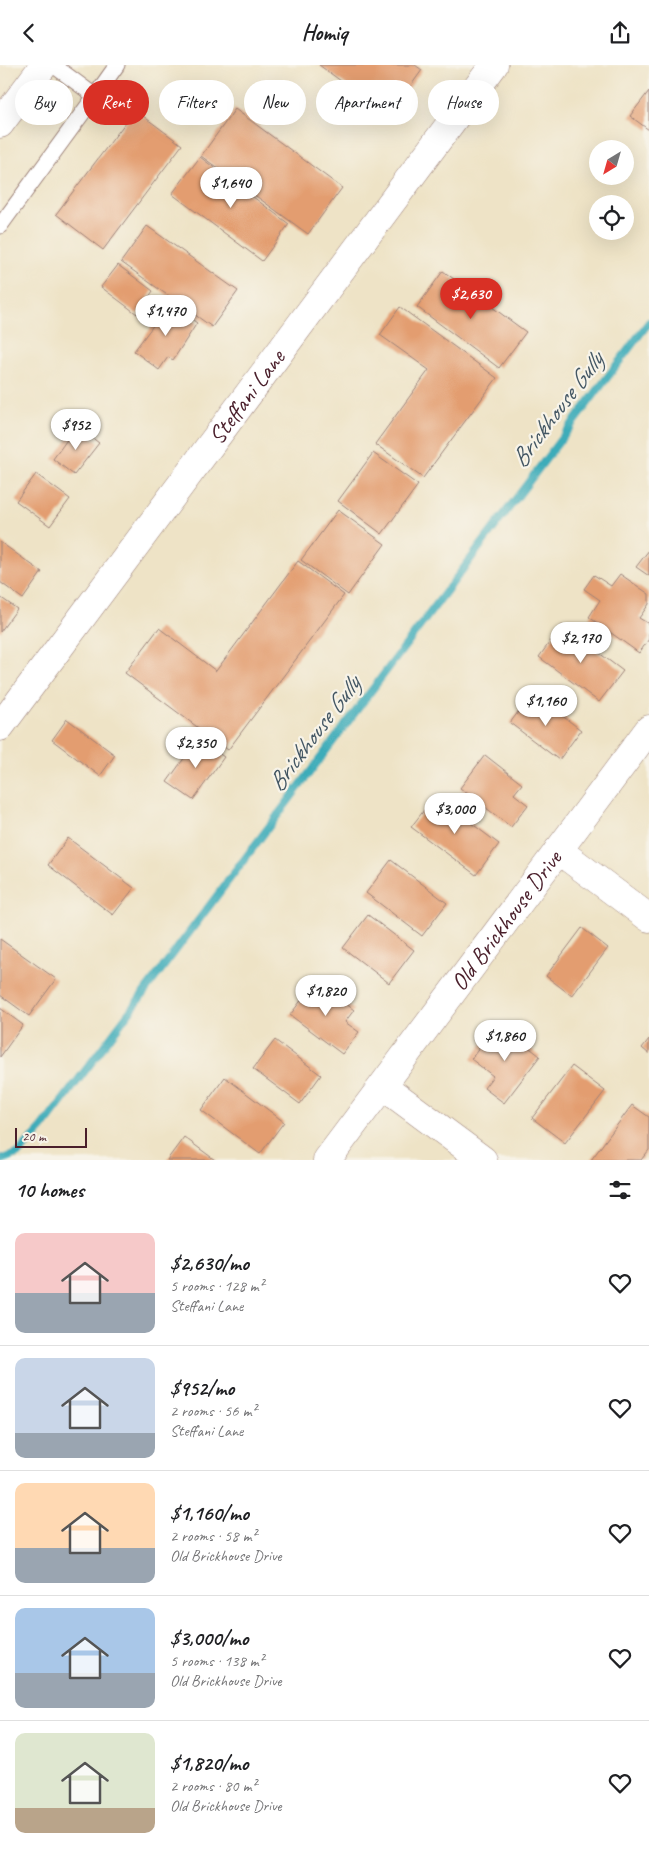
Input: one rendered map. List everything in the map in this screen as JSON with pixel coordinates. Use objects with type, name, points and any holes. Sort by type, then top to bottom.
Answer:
[{"type":"street","points":[[0,124],[44,65]]},
{"type":"street","name":"Steffani Lane","points":[[0,727],[494,65]]},
{"type":"street","name":"Old Brickhouse Drive","points":[[327,1160],[649,729]]},
{"type":"street","points":[[558,850],[649,917]]},
{"type":"street","points":[[383,1085],[483,1160]]},
{"type":"lane","points":[[53,65],[83,88]]},
{"type":"lane","points":[[106,80],[117,65]]},
{"type":"lane","points":[[0,226],[83,111]]},
{"type":"building","points":[[319,65],[415,65],[422,70],[415,80],[340,80]]},
{"type":"building","points":[[649,91],[649,130],[630,116]]},
{"type":"building","points":[[235,109],[244,116],[244,125],[257,125],[342,188],[308,234],[201,156],[223,125],[234,125]]},
{"type":"building","points":[[149,120],[182,145],[103,250],[56,214],[124,125],[149,125]]},
{"type":"building","points":[[200,157],[289,224],[262,261],[172,194]]},
{"type":"building","points":[[147,226],[238,291],[212,327],[121,262]]},
{"type":"building","points":[[118,265],[153,291],[137,314],[101,287]]},
{"type":"building","points":[[443,271],[526,332],[499,368],[417,307]]},
{"type":"building","points":[[170,303],[197,323],[173,360],[168,357],[159,370],[134,351]]},
{"type":"building","points":[[400,307],[497,378],[423,478],[375,444],[429,370],[380,335]]},
{"type":"building","points":[[77,426],[99,443],[74,475],[53,459]]},
{"type":"building","points":[[373,453],[418,485],[382,534],[338,501]]},
{"type":"building","points":[[36,474],[70,499],[50,526],[16,501]]},
{"type":"building","points":[[338,510],[385,544],[348,595],[301,560]]},
{"type":"building","points":[[0,542],[42,572],[23,599],[0,582]]},
{"type":"building","points":[[649,550],[649,576],[636,567]]},
{"type":"building","points":[[298,561],[344,595],[228,750],[125,673],[159,628],[216,671]]},
{"type":"building","points":[[620,574],[649,594],[649,604],[639,618],[649,624],[649,639],[639,653],[589,617],[600,600],[584,589],[594,575],[611,586]]},
{"type":"building","points":[[0,597],[17,609],[0,632]]},
{"type":"building","points":[[562,625],[623,671],[599,702],[539,657]]},
{"type":"building","points":[[532,693],[581,730],[559,760],[510,723]]},
{"type":"building","points":[[67,719],[115,755],[100,776],[52,740]]},
{"type":"building","points":[[198,739],[224,757],[193,800],[167,782]]},
{"type":"building","points":[[485,755],[522,784],[514,794],[528,805],[511,827],[460,788]]},
{"type":"building","points":[[435,796],[499,844],[476,875],[411,827]]},
{"type":"building","points":[[68,838],[134,888],[113,915],[48,865]]},
{"type":"building","points":[[391,860],[447,903],[422,936],[366,893]]},
{"type":"building","points":[[368,915],[414,950],[389,983],[343,948]]},
{"type":"building","points":[[582,928],[608,948],[572,996],[546,976]]},
{"type":"building","points":[[0,939],[56,979],[29,1016],[0,995]]},
{"type":"building","points":[[316,981],[354,1010],[345,1022],[359,1032],[342,1054],[290,1015]]},
{"type":"building","points":[[0,1008],[23,1025],[0,1057]]},
{"type":"building","points":[[498,1023],[540,1056],[504,1103],[484,1088],[493,1076],[471,1059]]},
{"type":"building","points":[[649,1039],[649,1054],[642,1048]]},
{"type":"building","points":[[275,1040],[321,1075],[300,1104],[253,1069]]},
{"type":"building","points":[[572,1066],[605,1091],[565,1143],[532,1118]]},
{"type":"building","points":[[225,1077],[284,1122],[260,1154],[201,1110]]},
{"type":"building","points":[[632,1105],[649,1117],[649,1150],[641,1160],[591,1160]]},
{"type":"building","points":[[184,1137],[215,1160],[167,1160]]},
{"type":"waterway","name":"Brickhouse Gully","points":[[1,1160],[19,1153],[42,1128],[649,322]]}]
